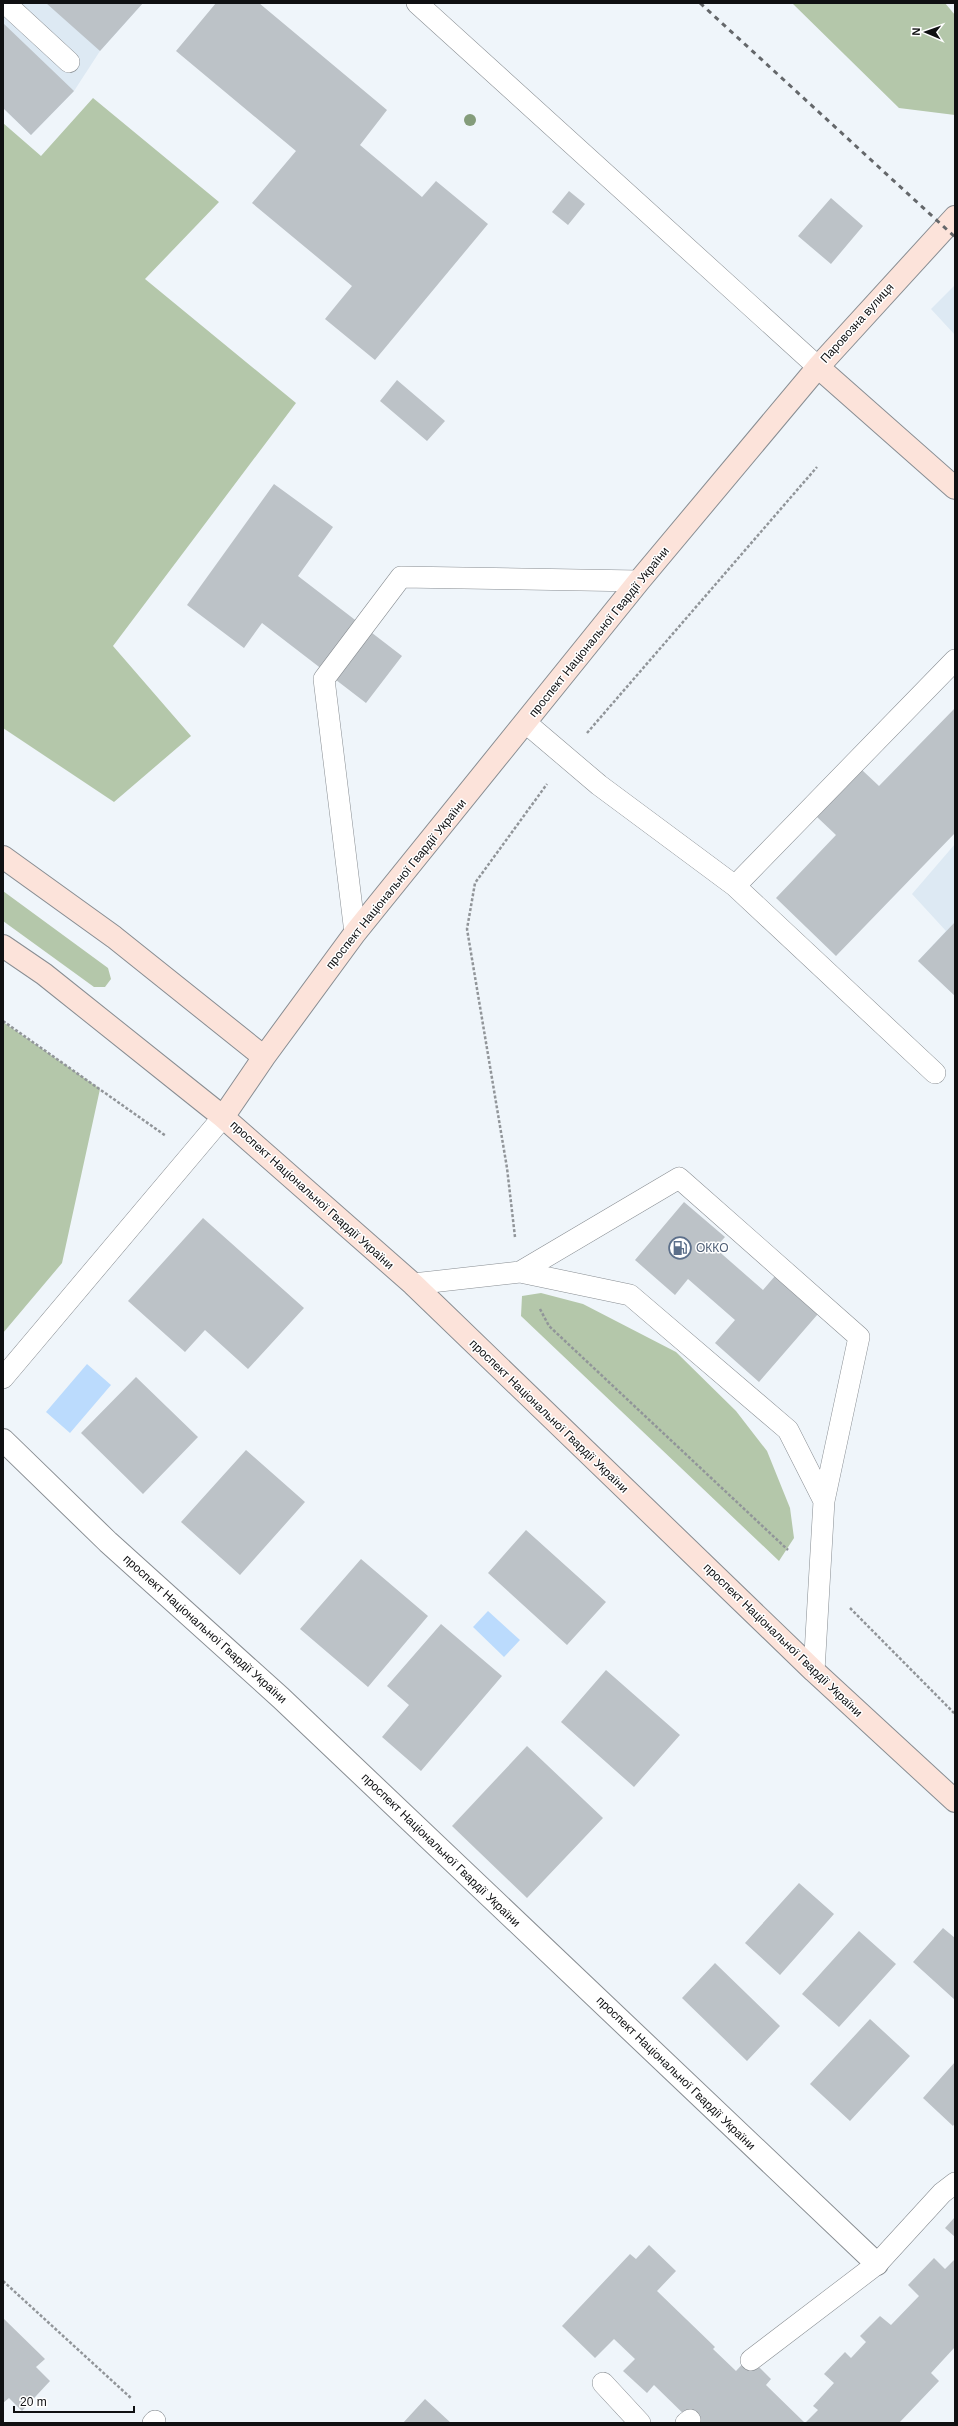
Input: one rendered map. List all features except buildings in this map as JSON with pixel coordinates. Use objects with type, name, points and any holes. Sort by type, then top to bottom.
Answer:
[{"type":"street","name":"Паровозна вулиця","points":[[955,216],[818,366],[955,488]]},
{"type":"street","name":"проспект Національної Гвардії України","points":[[818,366],[639,581],[526,723],[355,933],[264,1057],[224,1117],[412,1284],[814,1671],[955,1801]]},
{"type":"street","points":[[3,857],[114,937],[264,1057]]},
{"type":"street","points":[[3,946],[44,974],[224,1117]]},
{"type":"street","name":"проспект Національної Гвардії України","points":[[3,1440],[108,1542],[281,1698],[877,2264]]},
{"type":"lane","points":[[5,3],[69,62]]},
{"type":"lane","points":[[417,3],[818,366]]},
{"type":"lane","points":[[355,933],[324,679],[401,577],[639,581]]},
{"type":"lane","points":[[736,886],[955,660]]},
{"type":"lane","points":[[526,723],[566,758],[736,886],[935,1073]]},
{"type":"lane","points":[[3,1378],[224,1117]]},
{"type":"lane","points":[[520,1272],[679,1178],[859,1336],[824,1501],[814,1671]]},
{"type":"lane","points":[[412,1284],[520,1272],[630,1296],[788,1430],[824,1501]]},
{"type":"lane","points":[[751,2360],[877,2264],[942,2193],[955,2183]]},
{"type":"lane","points":[[603,2383],[640,2423]]},
{"type":"path","points":[[817,467],[566,758],[475,883],[467,929],[507,1168],[520,1272],[549,1326],[819,1579],[955,1714]]},
{"type":"path","points":[[3,1021],[192,1155]]},
{"type":"path","points":[[3,2281],[154,2422]]},
{"type":"shaded area","points":[[3,3],[143,3],[100,51],[74,91],[31,135],[3,108]]},
{"type":"shaded area","points":[[955,285],[955,335],[931,309]]},
{"type":"shaded area","points":[[955,844],[955,996],[918,961],[946,931],[912,894]]},
{"type":"green space","points":[[792,3],[945,3],[955,15],[955,115],[899,108]]},
{"type":"green space","points":[[93,98],[219,202],[145,279],[296,403],[113,646],[191,736],[114,802],[3,728],[3,123],[41,156]]},
{"type":"green space","points":[[3,891],[108,968],[111,979],[105,987],[94,987],[3,921]]},
{"type":"green space","points":[[3,1022],[100,1089],[62,1263],[3,1333]]},
{"type":"green space","points":[[541,1293],[583,1304],[676,1352],[736,1411],[767,1451],[790,1508],[794,1538],[779,1561],[521,1316],[522,1296]]},
{"type":"water","points":[[87,1364],[111,1385],[70,1433],[46,1412]]},
{"type":"water","points":[[488,1611],[520,1640],[504,1657],[473,1627]]},
{"type":"railway","points":[[700,3],[955,237]]},
{"type":"place","name":"ОККО","points":[[680,1248]]}]
